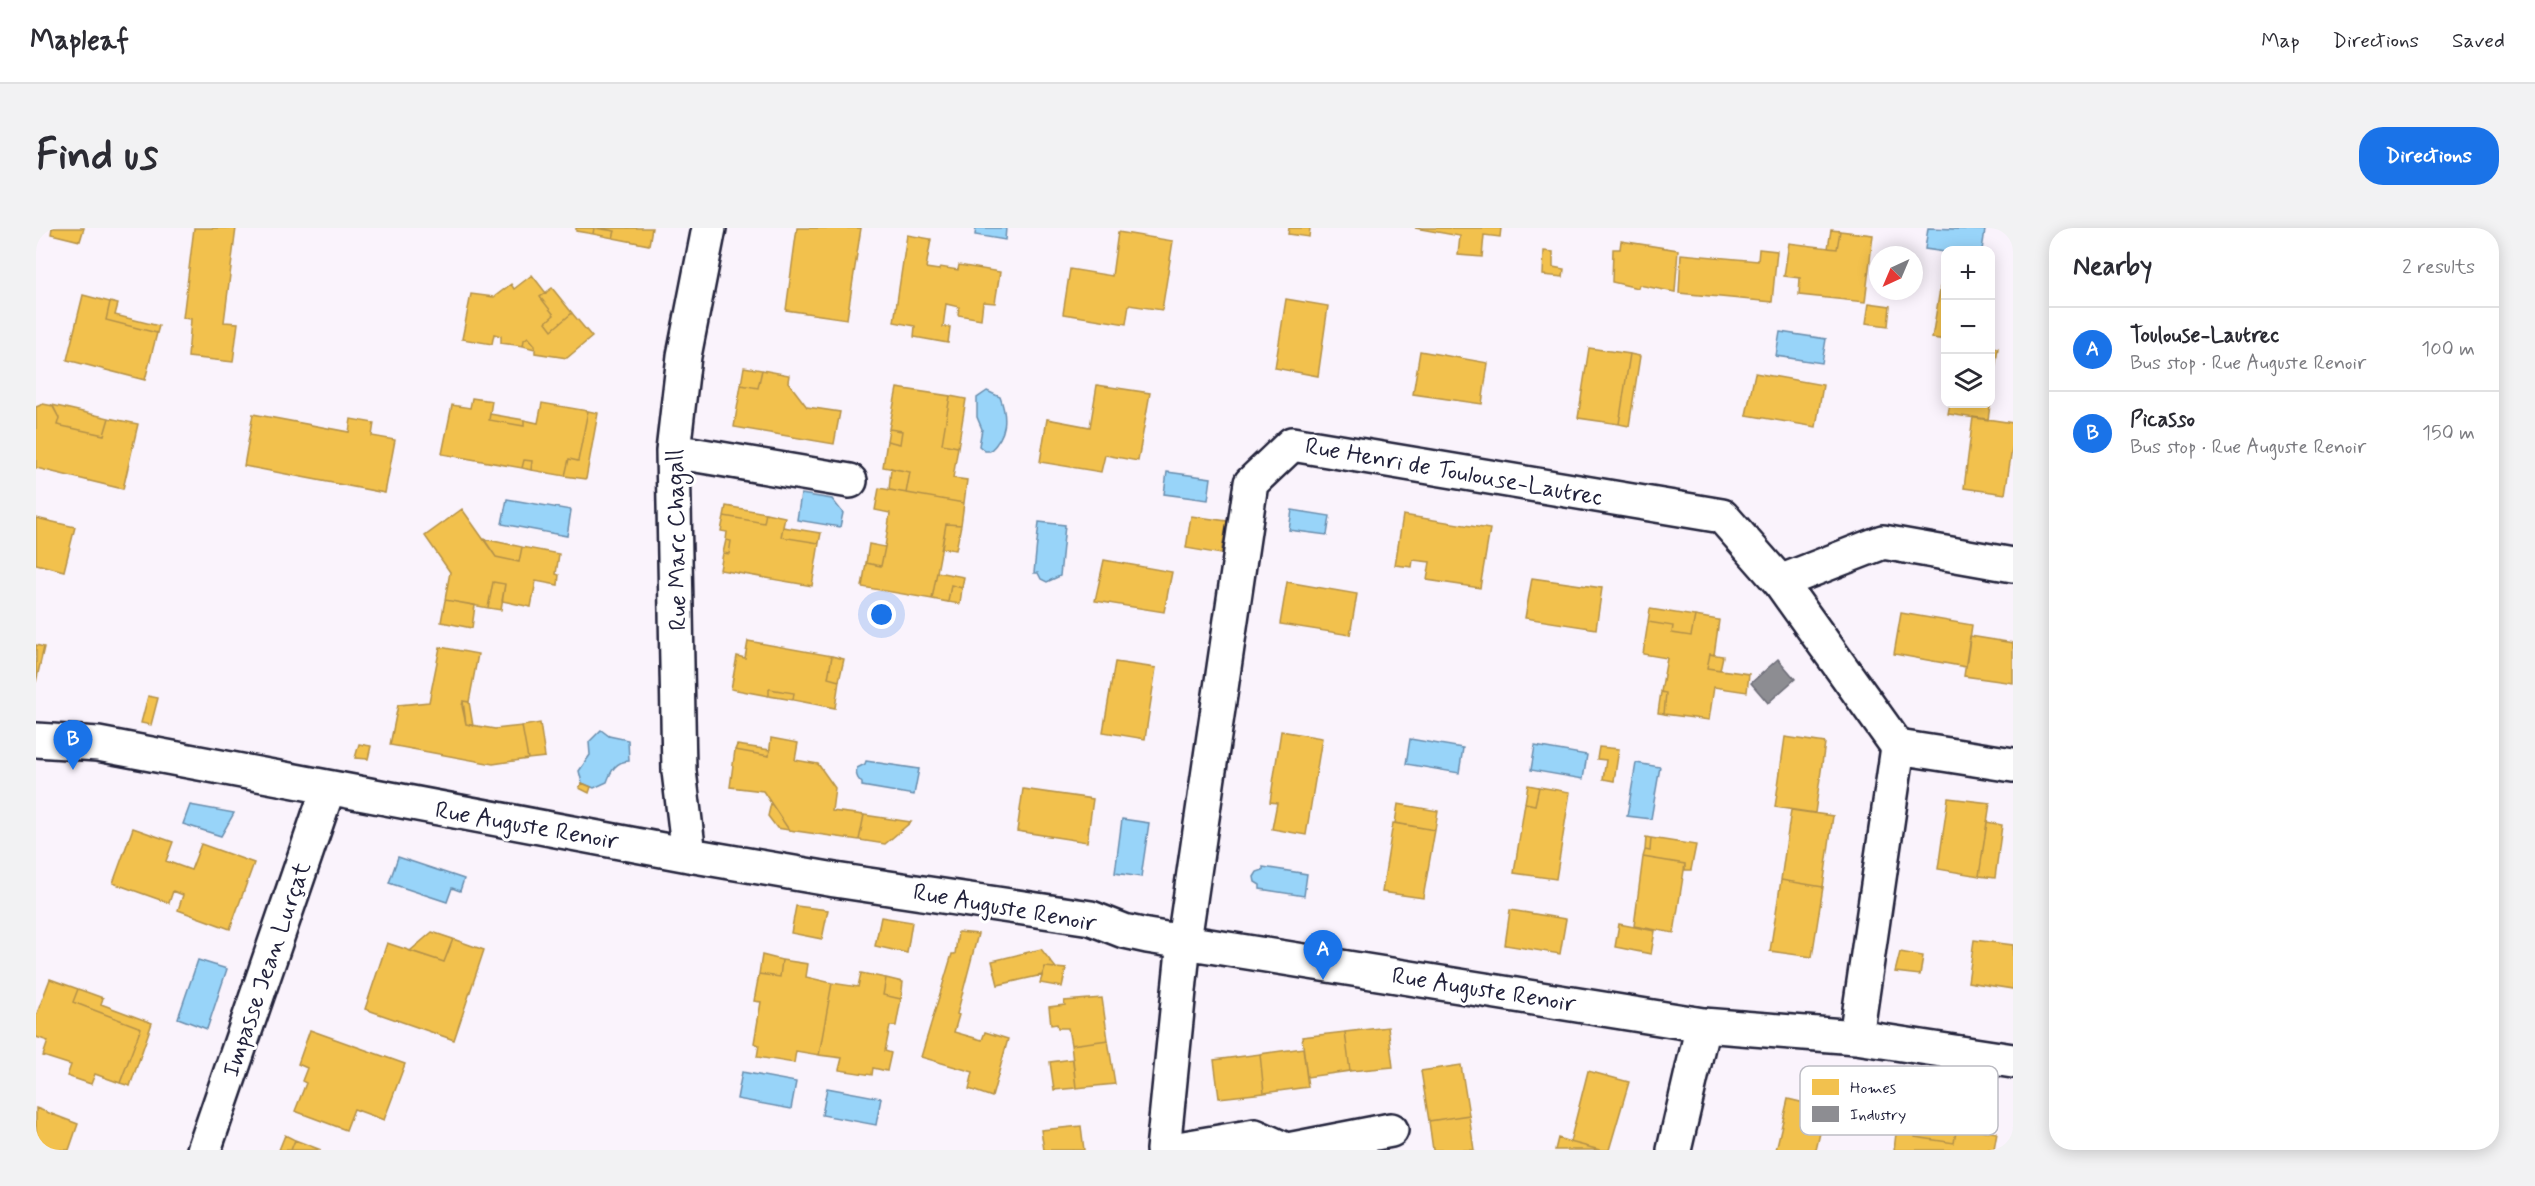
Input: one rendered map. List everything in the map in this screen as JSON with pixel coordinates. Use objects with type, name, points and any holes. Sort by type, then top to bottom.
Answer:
[{"type":"street","name":"Rue Marc Chagall","points":[[689,855],[680,771],[674,451],[684,356],[709,228]]},
{"type":"street","name":"Rue Henri de Toulouse-Lautrec","points":[[1184,941],[1251,483],[1292,444],[1722,516],[1780,582],[1898,747]]},
{"type":"street","points":[[674,451],[850,482]]},
{"type":"street","points":[[1780,582],[1883,542],[2013,565]]},
{"type":"street","name":"Rue Auguste Renoir","points":[[36,740],[98,744],[689,855],[835,880],[1071,914],[1091,918],[1124,931],[1184,941],[1703,1025],[1856,1037],[2013,1061]]},
{"type":"street","points":[[1856,1037],[1898,747],[2013,765]]},
{"type":"street","name":"Impasse Jean Lurçat","points":[[204,1150],[328,789]]},
{"type":"street","points":[[1163,1150],[1184,941]]},
{"type":"street","points":[[1674,1150],[1703,1025]]},
{"type":"street","points":[[1172,1150],[1255,1136],[1287,1150],[1391,1130]]},
{"type":"water","points":[[976,228],[1006,228],[1005,240],[975,235]]},
{"type":"water","points":[[1928,228],[1985,230],[1983,246],[1941,246],[1941,251],[1925,249]]},
{"type":"water","points":[[1780,332],[1826,339],[1822,363],[1776,356]]},
{"type":"water","points":[[987,391],[1000,397],[1005,419],[1000,439],[990,451],[985,451],[979,446],[982,429],[977,417],[977,398]]},
{"type":"water","points":[[1167,472],[1211,478],[1208,500],[1164,494]]},
{"type":"water","points":[[801,494],[832,499],[843,513],[840,527],[797,520]]},
{"type":"water","points":[[507,499],[571,510],[567,536],[502,524]]},
{"type":"water","points":[[1292,510],[1330,516],[1327,535],[1289,530]]},
{"type":"water","points":[[1039,522],[1065,525],[1060,576],[1047,582],[1041,579],[1038,573],[1034,573]]},
{"type":"water","points":[[601,730],[609,736],[628,740],[629,761],[617,765],[607,782],[594,788],[582,783],[579,771],[590,755],[589,742]]},
{"type":"water","points":[[1410,739],[1463,748],[1459,773],[1406,764]]},
{"type":"water","points":[[1535,746],[1587,755],[1583,779],[1531,770]]},
{"type":"water","points":[[866,761],[919,769],[914,795],[862,786],[856,770]]},
{"type":"water","points":[[1636,763],[1660,767],[1651,819],[1627,816]]},
{"type":"water","points":[[190,805],[234,813],[221,836],[183,824]]},
{"type":"water","points":[[1122,819],[1149,823],[1141,877],[1115,873]]},
{"type":"water","points":[[398,857],[464,879],[460,891],[452,888],[447,902],[389,883]]},
{"type":"water","points":[[1263,867],[1307,874],[1304,896],[1260,889],[1254,877],[1257,872],[1263,870]]},
{"type":"water","points":[[198,960],[227,969],[207,1029],[178,1018]]},
{"type":"water","points":[[742,1072],[796,1082],[791,1109],[737,1099]]},
{"type":"water","points":[[827,1088],[881,1098],[876,1125],[822,1115]]},
{"type":"building: Homes","points":[[52,228],[84,228],[80,241],[51,234]]},
{"type":"building: Homes","points":[[194,228],[236,228],[224,322],[238,323],[233,362],[188,357],[191,319],[183,318]]},
{"type":"building: Homes","points":[[576,228],[594,228],[593,234],[576,231]]},
{"type":"building: Homes","points":[[594,228],[615,231],[613,238],[593,234]]},
{"type":"building: Homes","points":[[598,228],[652,228],[649,245],[613,238],[615,231]]},
{"type":"building: Homes","points":[[797,228],[861,228],[847,319],[786,310]]},
{"type":"building: Homes","points":[[1289,228],[1310,228],[1309,237],[1288,234]]},
{"type":"building: Homes","points":[[1415,228],[1501,228],[1500,237],[1484,235],[1482,257],[1458,255],[1460,236]]},
{"type":"building: Homes","points":[[1831,230],[1840,231],[1837,249],[1828,248]]},
{"type":"building: Homes","points":[[1840,231],[1873,235],[1872,246],[1869,246],[1865,302],[1799,295],[1800,278],[1784,276],[1789,243],[1837,249]]},
{"type":"building: Homes","points":[[1118,232],[1173,241],[1162,310],[1129,305],[1126,324],[1063,314],[1070,269],[1112,276]]},
{"type":"building: Homes","points":[[907,235],[931,239],[926,268],[939,270],[940,267],[958,270],[959,265],[1000,272],[995,303],[983,302],[981,319],[958,315],[959,307],[946,304],[943,327],[950,327],[948,343],[914,337],[915,326],[894,322]]},
{"type":"building: Homes","points":[[1621,241],[1678,250],[1675,292],[1639,285],[1638,288],[1612,282],[1613,249],[1620,249]]},
{"type":"building: Homes","points":[[1759,249],[1777,251],[1772,302],[1679,293],[1681,254],[1758,261]]},
{"type":"building: Homes","points":[[1544,251],[1553,252],[1553,267],[1564,269],[1563,277],[1543,275]]},
{"type":"building: Homes","points":[[532,275],[546,293],[540,297],[554,315],[546,322],[552,330],[572,313],[592,337],[567,358],[535,353],[535,345],[528,337],[524,340],[523,346],[501,343],[501,336],[494,334],[492,344],[462,339],[471,294],[494,297],[511,284],[514,289]]},
{"type":"building: Homes","points":[[1941,283],[1941,339],[1932,338]]},
{"type":"building: Homes","points":[[552,288],[572,313],[552,330],[546,322],[554,315],[540,297]]},
{"type":"building: Homes","points":[[83,295],[110,302],[106,320],[157,333],[145,380],[67,360]]},
{"type":"building: Homes","points":[[1286,299],[1328,306],[1318,376],[1275,368]]},
{"type":"building: Homes","points":[[110,302],[118,304],[115,315],[159,326],[157,333],[106,320]]},
{"type":"building: Homes","points":[[1869,303],[1890,306],[1888,326],[1866,323]]},
{"type":"building: Homes","points":[[528,337],[535,345],[535,349],[523,346],[524,340]]},
{"type":"building: Homes","points":[[1589,348],[1630,354],[1619,424],[1578,418]]},
{"type":"building: Homes","points":[[1995,348],[1998,348],[1995,370]]},
{"type":"building: Homes","points":[[1420,351],[1488,363],[1482,404],[1413,394]]},
{"type":"building: Homes","points":[[1630,354],[1640,356],[1629,426],[1619,424]]},
{"type":"building: Homes","points":[[744,367],[762,370],[758,388],[741,385]]},
{"type":"building: Homes","points":[[762,370],[789,375],[788,382],[807,407],[840,412],[834,444],[734,427],[741,385],[758,388]]},
{"type":"building: Homes","points":[[1755,373],[1823,385],[1816,427],[1746,415]]},
{"type":"building: Homes","points":[[1097,385],[1150,393],[1138,461],[1105,455],[1101,472],[1040,462],[1047,419],[1090,427]]},
{"type":"building: Homes","points":[[897,388],[950,396],[942,444],[958,447],[953,478],[967,480],[964,503],[906,493],[910,472],[883,467],[887,441],[900,444],[902,431],[889,429]]},
{"type":"building: Homes","points":[[950,396],[966,399],[958,447],[942,444]]},
{"type":"building: Homes","points":[[472,398],[492,401],[489,420],[524,426],[524,420],[538,423],[542,403],[588,411],[578,461],[569,459],[565,476],[531,470],[532,461],[524,460],[522,468],[442,454],[452,405],[470,408]]},
{"type":"building: Homes","points":[[43,404],[53,406],[59,418],[57,425],[104,435],[109,418],[138,424],[123,489],[36,468],[36,407]]},
{"type":"building: Homes","points":[[52,405],[109,418],[104,435],[57,425],[59,418]]},
{"type":"building: Homes","points":[[1949,408],[1990,408],[1988,420],[1948,414]]},
{"type":"building: Homes","points":[[588,411],[598,413],[586,479],[565,476],[569,459],[578,461]]},
{"type":"building: Homes","points":[[253,414],[349,432],[351,419],[374,423],[372,436],[395,440],[385,493],[244,466]]},
{"type":"building: Homes","points":[[490,414],[524,420],[524,426],[489,420]]},
{"type":"building: Homes","points":[[1973,417],[2013,423],[2013,443],[2005,494],[1964,488]]},
{"type":"building: Homes","points":[[889,429],[902,431],[900,444],[887,441]]},
{"type":"building: Homes","points":[[524,460],[532,461],[531,470],[522,468]]},
{"type":"building: Homes","points":[[891,468],[910,472],[906,493],[889,490]]},
{"type":"building: Homes","points":[[879,488],[964,503],[961,525],[946,524],[932,599],[862,587],[866,563],[881,566],[885,547],[890,513],[875,510]]},
{"type":"building: Homes","points":[[726,506],[766,513],[764,523],[724,516]]},
{"type":"building: Homes","points":[[462,509],[496,557],[519,562],[522,547],[559,554],[556,574],[559,575],[558,585],[536,581],[531,607],[502,601],[505,584],[493,582],[488,608],[445,600],[450,572],[425,536]]},
{"type":"building: Homes","points":[[766,513],[785,517],[781,537],[819,543],[812,586],[720,570],[723,553],[729,554],[731,541],[726,540],[727,532],[721,531],[724,516],[764,523]]},
{"type":"building: Homes","points":[[1403,515],[1490,529],[1480,588],[1427,580],[1430,562],[1413,560],[1412,567],[1395,565]]},
{"type":"building: Homes","points":[[1191,516],[1227,521],[1221,554],[1186,548]]},
{"type":"building: Homes","points":[[36,518],[75,527],[64,571],[36,564]]},
{"type":"building: Homes","points":[[946,524],[961,525],[956,550],[942,548]]},
{"type":"building: Homes","points":[[783,527],[821,533],[819,543],[781,537]]},
{"type":"building: Homes","points":[[484,539],[522,547],[519,562],[496,557]]},
{"type":"building: Homes","points":[[726,540],[731,541],[729,554],[723,553]]},
{"type":"building: Homes","points":[[869,544],[885,547],[881,566],[866,563]]},
{"type":"building: Homes","points":[[1104,560],[1172,572],[1164,612],[1095,601]]},
{"type":"building: Homes","points":[[937,572],[964,577],[962,588],[951,585],[948,602],[932,599]]},
{"type":"building: Homes","points":[[1532,578],[1602,588],[1596,629],[1525,618]]},
{"type":"building: Homes","points":[[493,582],[505,584],[501,610],[488,608]]},
{"type":"building: Homes","points":[[1287,582],[1357,594],[1350,635],[1280,624]]},
{"type":"building: Homes","points":[[951,585],[962,588],[960,604],[948,602]]},
{"type":"building: Homes","points":[[445,600],[475,605],[472,628],[441,622]]},
{"type":"building: Homes","points":[[1650,609],[1695,616],[1691,636],[1672,633],[1673,626],[1648,622]]},
{"type":"building: Homes","points":[[1901,613],[1972,625],[1966,667],[1894,654]]},
{"type":"building: Homes","points":[[1695,616],[1719,620],[1714,655],[1710,654],[1707,668],[1749,674],[1747,692],[1714,687],[1709,720],[1664,714],[1666,693],[1661,692],[1667,658],[1643,654],[1648,622],[1673,626],[1672,633],[1691,636]]},
{"type":"building: Homes","points":[[1970,636],[2013,643],[2013,683],[1964,676]]},
{"type":"building: Homes","points":[[748,641],[832,656],[828,678],[839,681],[835,708],[793,700],[794,693],[769,689],[769,696],[731,689],[737,656],[745,658]]},
{"type":"building: Homes","points":[[36,645],[44,647],[36,682]]},
{"type":"building: Homes","points":[[440,647],[478,654],[469,702],[463,701],[462,706],[466,724],[495,729],[522,726],[528,759],[493,764],[390,745],[398,705],[429,702]]},
{"type":"building: Homes","points":[[1710,654],[1723,656],[1720,670],[1707,668]]},
{"type":"building: Homes","points":[[832,656],[844,659],[839,681],[828,678]]},
{"type":"building: Homes","points":[[1115,662],[1156,668],[1145,739],[1103,732]]},
{"type":"building: Homes","points":[[769,689],[794,693],[793,700],[769,696]]},
{"type":"building: Homes","points":[[1661,692],[1666,693],[1664,714],[1658,713]]},
{"type":"building: Homes","points":[[148,696],[158,698],[151,725],[141,723]]},
{"type":"building: Homes","points":[[463,701],[469,702],[473,726],[466,724]]},
{"type":"building: Homes","points":[[540,723],[545,757],[528,759],[522,726]]},
{"type":"building: Homes","points":[[1281,731],[1322,738],[1306,835],[1272,829],[1277,803],[1270,802]]},
{"type":"building: Homes","points":[[1785,737],[1825,743],[1815,813],[1775,807]]},
{"type":"building: Homes","points":[[771,738],[798,743],[795,760],[818,764],[835,788],[832,811],[864,815],[859,840],[789,830],[763,791],[730,787],[735,750],[769,756]]},
{"type":"building: Homes","points":[[359,744],[371,746],[368,759],[355,758]]},
{"type":"building: Homes","points":[[737,745],[770,750],[769,756],[735,750]]},
{"type":"building: Homes","points":[[1599,747],[1619,749],[1614,781],[1603,779],[1606,760],[1597,759]]},
{"type":"building: Homes","points":[[582,783],[591,787],[589,793],[579,788]]},
{"type":"building: Homes","points":[[1528,785],[1539,787],[1535,805],[1525,803]]},
{"type":"building: Homes","points":[[1539,787],[1570,792],[1556,879],[1514,873],[1525,803],[1535,805]]},
{"type":"building: Homes","points":[[1023,789],[1093,799],[1087,842],[1017,831]]},
{"type":"building: Homes","points":[[1948,798],[1990,803],[1979,876],[1938,869]]},
{"type":"building: Homes","points":[[771,803],[789,830],[777,828],[768,816]]},
{"type":"building: Homes","points":[[1398,804],[1438,811],[1435,830],[1395,823]]},
{"type":"building: Homes","points":[[1791,810],[1833,816],[1823,887],[1781,880]]},
{"type":"building: Homes","points":[[864,815],[911,822],[885,844],[859,840]]},
{"type":"building: Homes","points":[[1987,822],[2002,825],[1995,878],[1979,876]]},
{"type":"building: Homes","points":[[1393,823],[1435,830],[1423,898],[1382,892]]},
{"type":"building: Homes","points":[[133,828],[173,842],[166,861],[191,870],[201,844],[254,863],[230,929],[178,910],[183,895],[173,891],[169,903],[113,883]]},
{"type":"building: Homes","points":[[1646,837],[1651,838],[1650,851],[1645,850]]},
{"type":"building: Homes","points":[[1651,838],[1696,845],[1691,870],[1685,870],[1685,864],[1643,857],[1645,850],[1650,851]]},
{"type":"building: Homes","points":[[1643,857],[1685,864],[1674,933],[1634,926]]},
{"type":"building: Homes","points":[[1781,880],[1823,887],[1812,957],[1770,951]]},
{"type":"building: Homes","points":[[796,906],[828,910],[822,939],[791,933]]},
{"type":"building: Homes","points":[[1510,910],[1566,919],[1560,954],[1505,945]]},
{"type":"building: Homes","points":[[881,917],[912,922],[907,953],[875,946]]},
{"type":"building: Homes","points":[[1619,924],[1655,931],[1651,954],[1615,947]]},
{"type":"building: Homes","points":[[432,932],[453,939],[444,962],[410,951]]},
{"type":"building: Homes","points":[[958,932],[978,934],[954,1032],[982,1040],[985,1032],[1008,1039],[992,1097],[969,1089],[973,1072],[921,1057],[952,954],[955,954]]},
{"type":"building: Homes","points":[[453,939],[484,950],[454,1040],[365,1009],[387,943],[444,962]]},
{"type":"building: Homes","points":[[1974,940],[2013,945],[2013,989],[1968,982]]},
{"type":"building: Homes","points":[[1041,949],[1056,968],[1045,967],[1042,975],[998,985],[992,961]]},
{"type":"building: Homes","points":[[1900,952],[1923,956],[1920,975],[1895,972]]},
{"type":"building: Homes","points":[[762,955],[782,960],[780,977],[759,974]]},
{"type":"building: Homes","points":[[782,960],[808,964],[806,977],[832,983],[819,1055],[796,1051],[794,1063],[757,1057],[759,1045],[754,1043],[761,1002],[754,1001],[759,974],[780,977]]},
{"type":"building: Homes","points":[[1045,967],[1066,969],[1062,987],[1040,983]]},
{"type":"building: Homes","points":[[861,973],[886,978],[883,995],[901,999],[896,1026],[890,1026],[885,1051],[891,1053],[887,1071],[873,1068],[872,1075],[839,1070],[842,1058],[819,1055],[832,983],[858,987]]},
{"type":"building: Homes","points":[[886,978],[903,982],[901,999],[883,995]]},
{"type":"building: Homes","points":[[50,979],[78,989],[73,1002],[141,1028],[120,1083],[95,1074],[91,1084],[67,1076],[71,1065],[43,1056],[48,1041],[36,1037],[36,1016]]},
{"type":"building: Homes","points":[[78,989],[103,998],[101,1004],[152,1023],[130,1086],[120,1083],[141,1028],[73,1002]]},
{"type":"building: Homes","points":[[1102,998],[1108,1040],[1071,1045],[1068,1028],[1058,1028],[1057,1024],[1051,1025],[1049,1007],[1065,1005],[1064,1001]]},
{"type":"building: Homes","points":[[1388,1027],[1393,1067],[1350,1071],[1345,1032]]},
{"type":"building: Homes","points":[[310,1030],[405,1064],[384,1120],[354,1109],[346,1130],[295,1111],[306,1083],[302,1081],[307,1068],[298,1064]]},
{"type":"building: Homes","points":[[1345,1032],[1350,1071],[1307,1077],[1302,1037]]},
{"type":"building: Homes","points":[[1108,1040],[1115,1084],[1076,1088],[1071,1045]]},
{"type":"building: Homes","points":[[1303,1048],[1308,1087],[1264,1093],[1260,1054]]},
{"type":"building: Homes","points":[[1260,1054],[1264,1093],[1219,1098],[1214,1060]]},
{"type":"building: Homes","points":[[1073,1059],[1076,1088],[1054,1090],[1050,1062]]},
{"type":"building: Homes","points":[[1461,1065],[1469,1115],[1429,1121],[1421,1071]]},
{"type":"building: Homes","points":[[1588,1071],[1629,1082],[1609,1150],[1600,1150],[1570,1142]]},
{"type":"building: Homes","points":[[1788,1099],[1800,1102],[1800,1135],[1820,1135],[1816,1150],[1776,1150]]},
{"type":"building: Homes","points":[[36,1108],[78,1124],[69,1150],[36,1150]]},
{"type":"building: Homes","points":[[1469,1115],[1474,1150],[1433,1150],[1429,1121]]},
{"type":"building: Homes","points":[[1081,1126],[1084,1150],[1044,1150],[1041,1130]]},
{"type":"building: Homes","points":[[285,1135],[295,1140],[291,1150],[279,1150]]},
{"type":"building: Homes","points":[[1896,1135],[1915,1135],[1915,1137],[1954,1143],[1955,1135],[1997,1135],[1994,1150],[1894,1150]]},
{"type":"building: Homes","points":[[1915,1135],[1955,1135],[1954,1143],[1915,1137]]},
{"type":"building: Homes","points":[[1558,1138],[1570,1142],[1600,1150],[1555,1150]]},
{"type":"building: Homes","points":[[295,1140],[321,1150],[291,1150]]},
{"type":"building: Industry","points":[[1778,659],[1795,679],[1768,703],[1751,683]]},
{"type":"place","name":"Picasso","points":[[73,770]]},
{"type":"place","name":"Toulouse-Lautrec","points":[[1323,980]]}]
